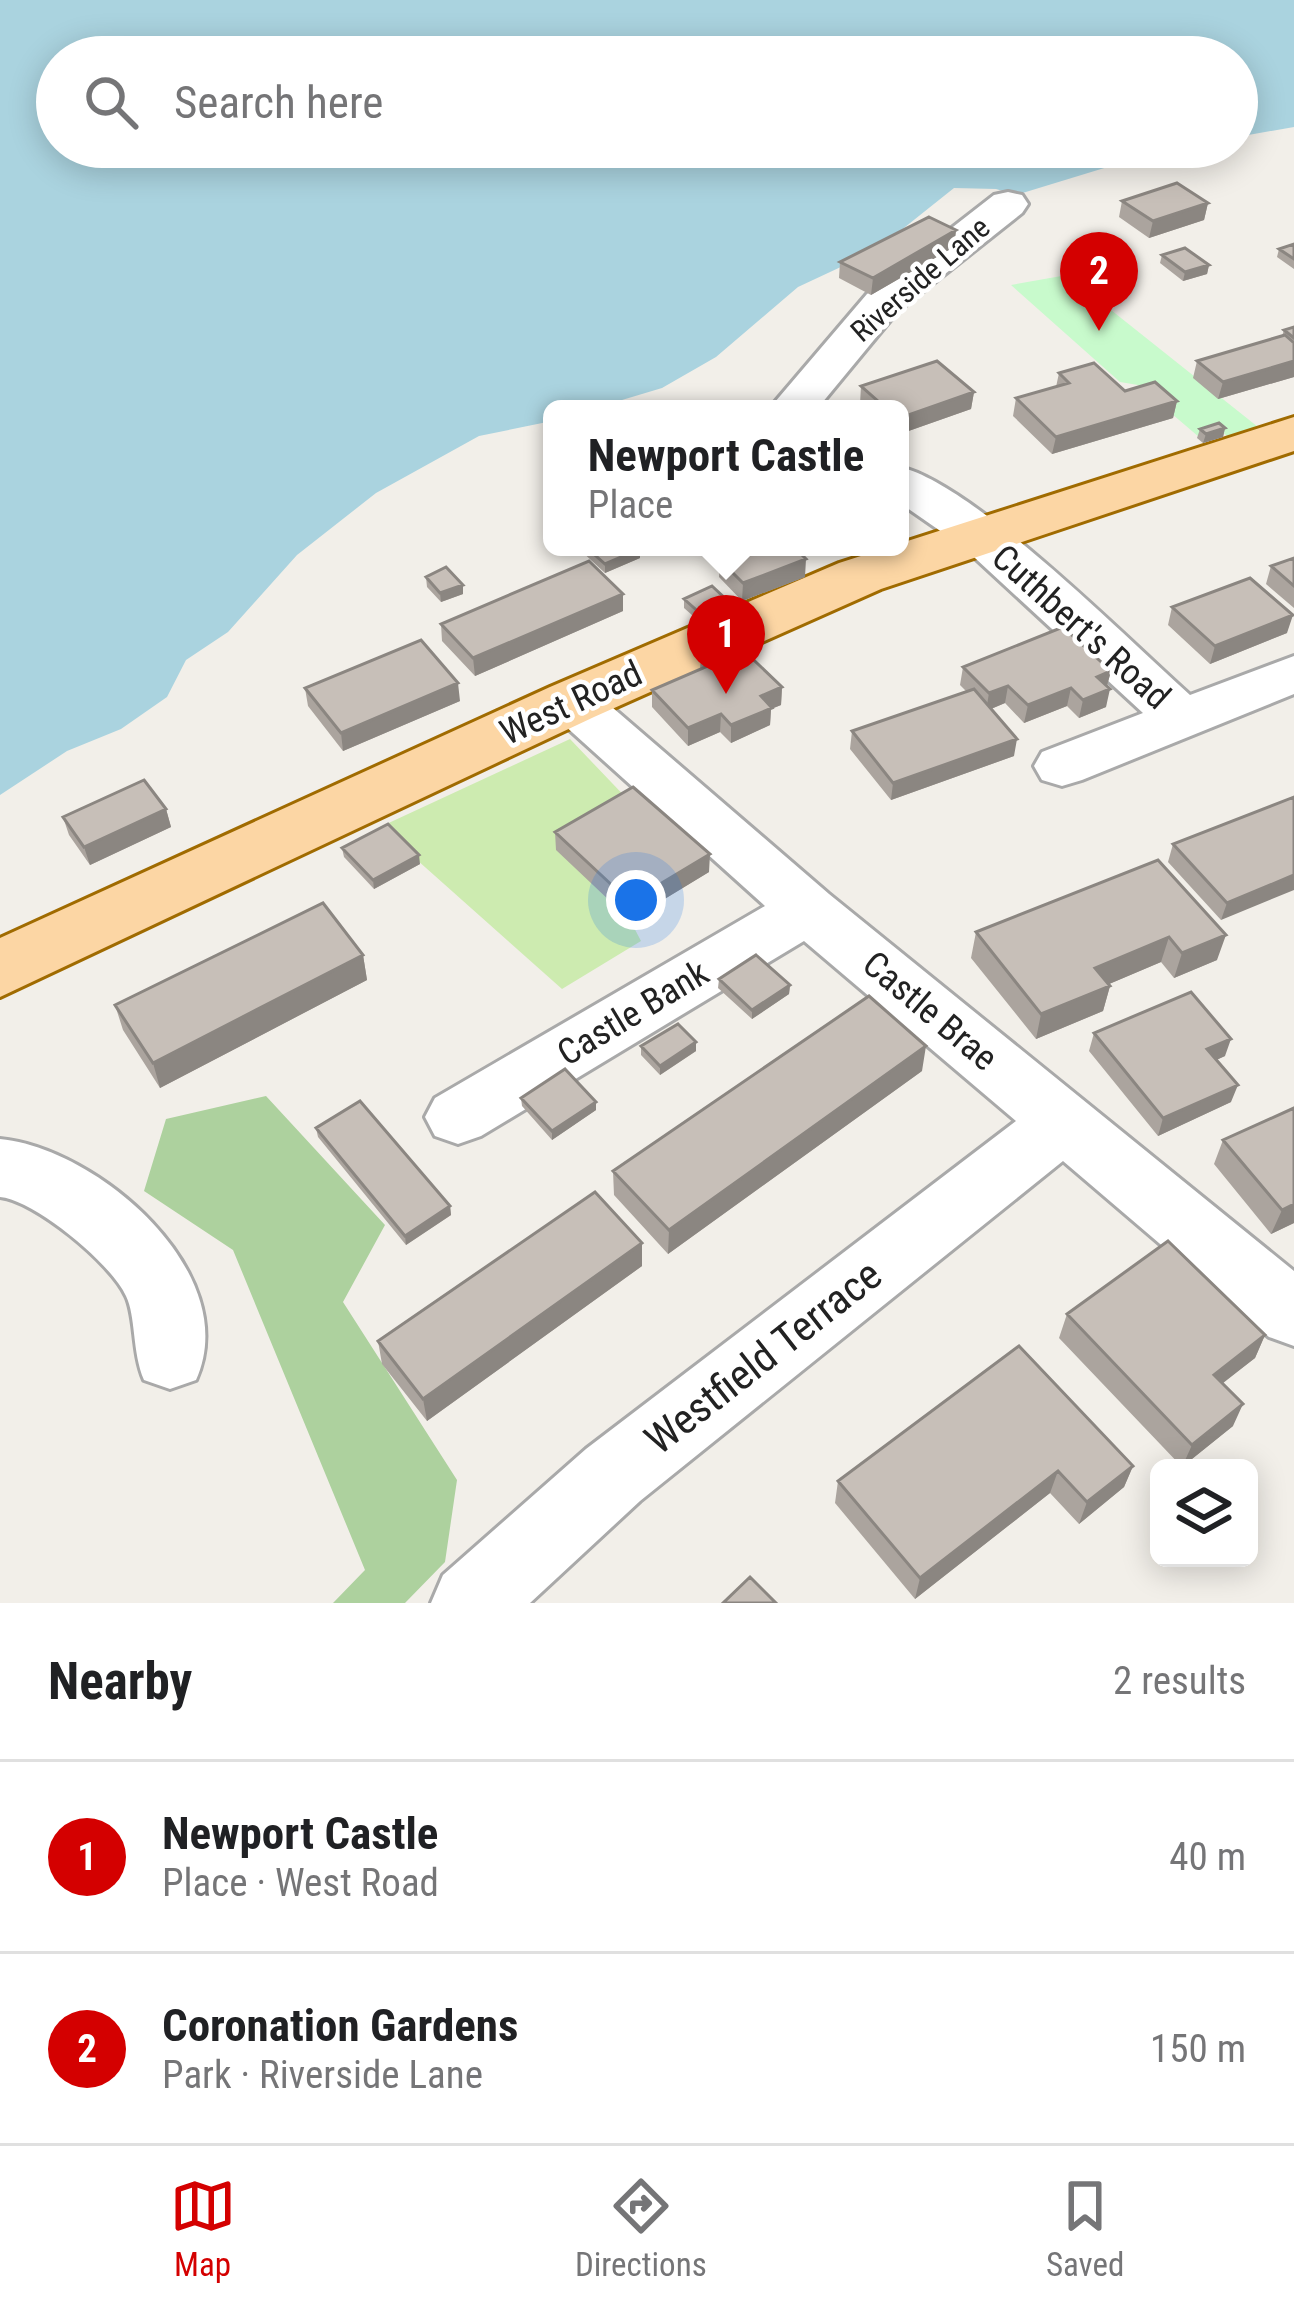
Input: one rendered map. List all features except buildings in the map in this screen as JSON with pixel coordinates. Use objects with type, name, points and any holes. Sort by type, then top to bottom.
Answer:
[{"type":"main road","name":"West Road","points":[[0,969],[572,702],[860,576],[1294,433]]},
{"type":"street","name":"Riverside Lane","points":[[796,400],[882,303],[1007,204]]},
{"type":"street","points":[[909,487],[979,535]]},
{"type":"street","name":"Cuthbert's Road","points":[[979,535],[1183,719]]},
{"type":"street","points":[[1061,766],[1294,674]]},
{"type":"street","name":"Castle Brae","points":[[572,702],[808,910],[1290,1305]]},
{"type":"street","name":"Castle Bank","points":[[458,1117],[808,910]]},
{"type":"street","name":"Westfield Terrace","points":[[471,1603],[613,1474],[1064,1123]]},
{"type":"street","points":[[0,1168],[31,1171],[118,1237],[160,1284],[170,1356]]},
{"type":"green space","points":[[1067,275],[1258,427],[1227,436],[1220,430],[1199,437],[1138,385],[1120,382],[1011,285]]},
{"type":"green space","points":[[570,739],[633,805],[630,920],[641,941],[562,989],[380,827]]},
{"type":"green space","points":[[266,1096],[385,1225],[343,1302],[457,1480],[445,1562],[405,1603],[333,1603],[365,1570],[233,1250],[144,1191],[166,1119]]},
{"type":"water","points":[[0,0],[1294,0],[1294,127],[1258,133],[1258,36],[36,36],[36,168],[1104,168],[1016,195],[996,189],[954,188],[875,251],[798,287],[716,357],[662,388],[622,400],[543,400],[543,423],[479,436],[376,493],[297,555],[228,632],[186,660],[167,697],[121,729],[67,751],[0,795]]},
{"type":"place","name":"Coronation Gardens","points":[[1099,331]]},
{"type":"place","name":"Newport Castle","points":[[726,694]]}]
